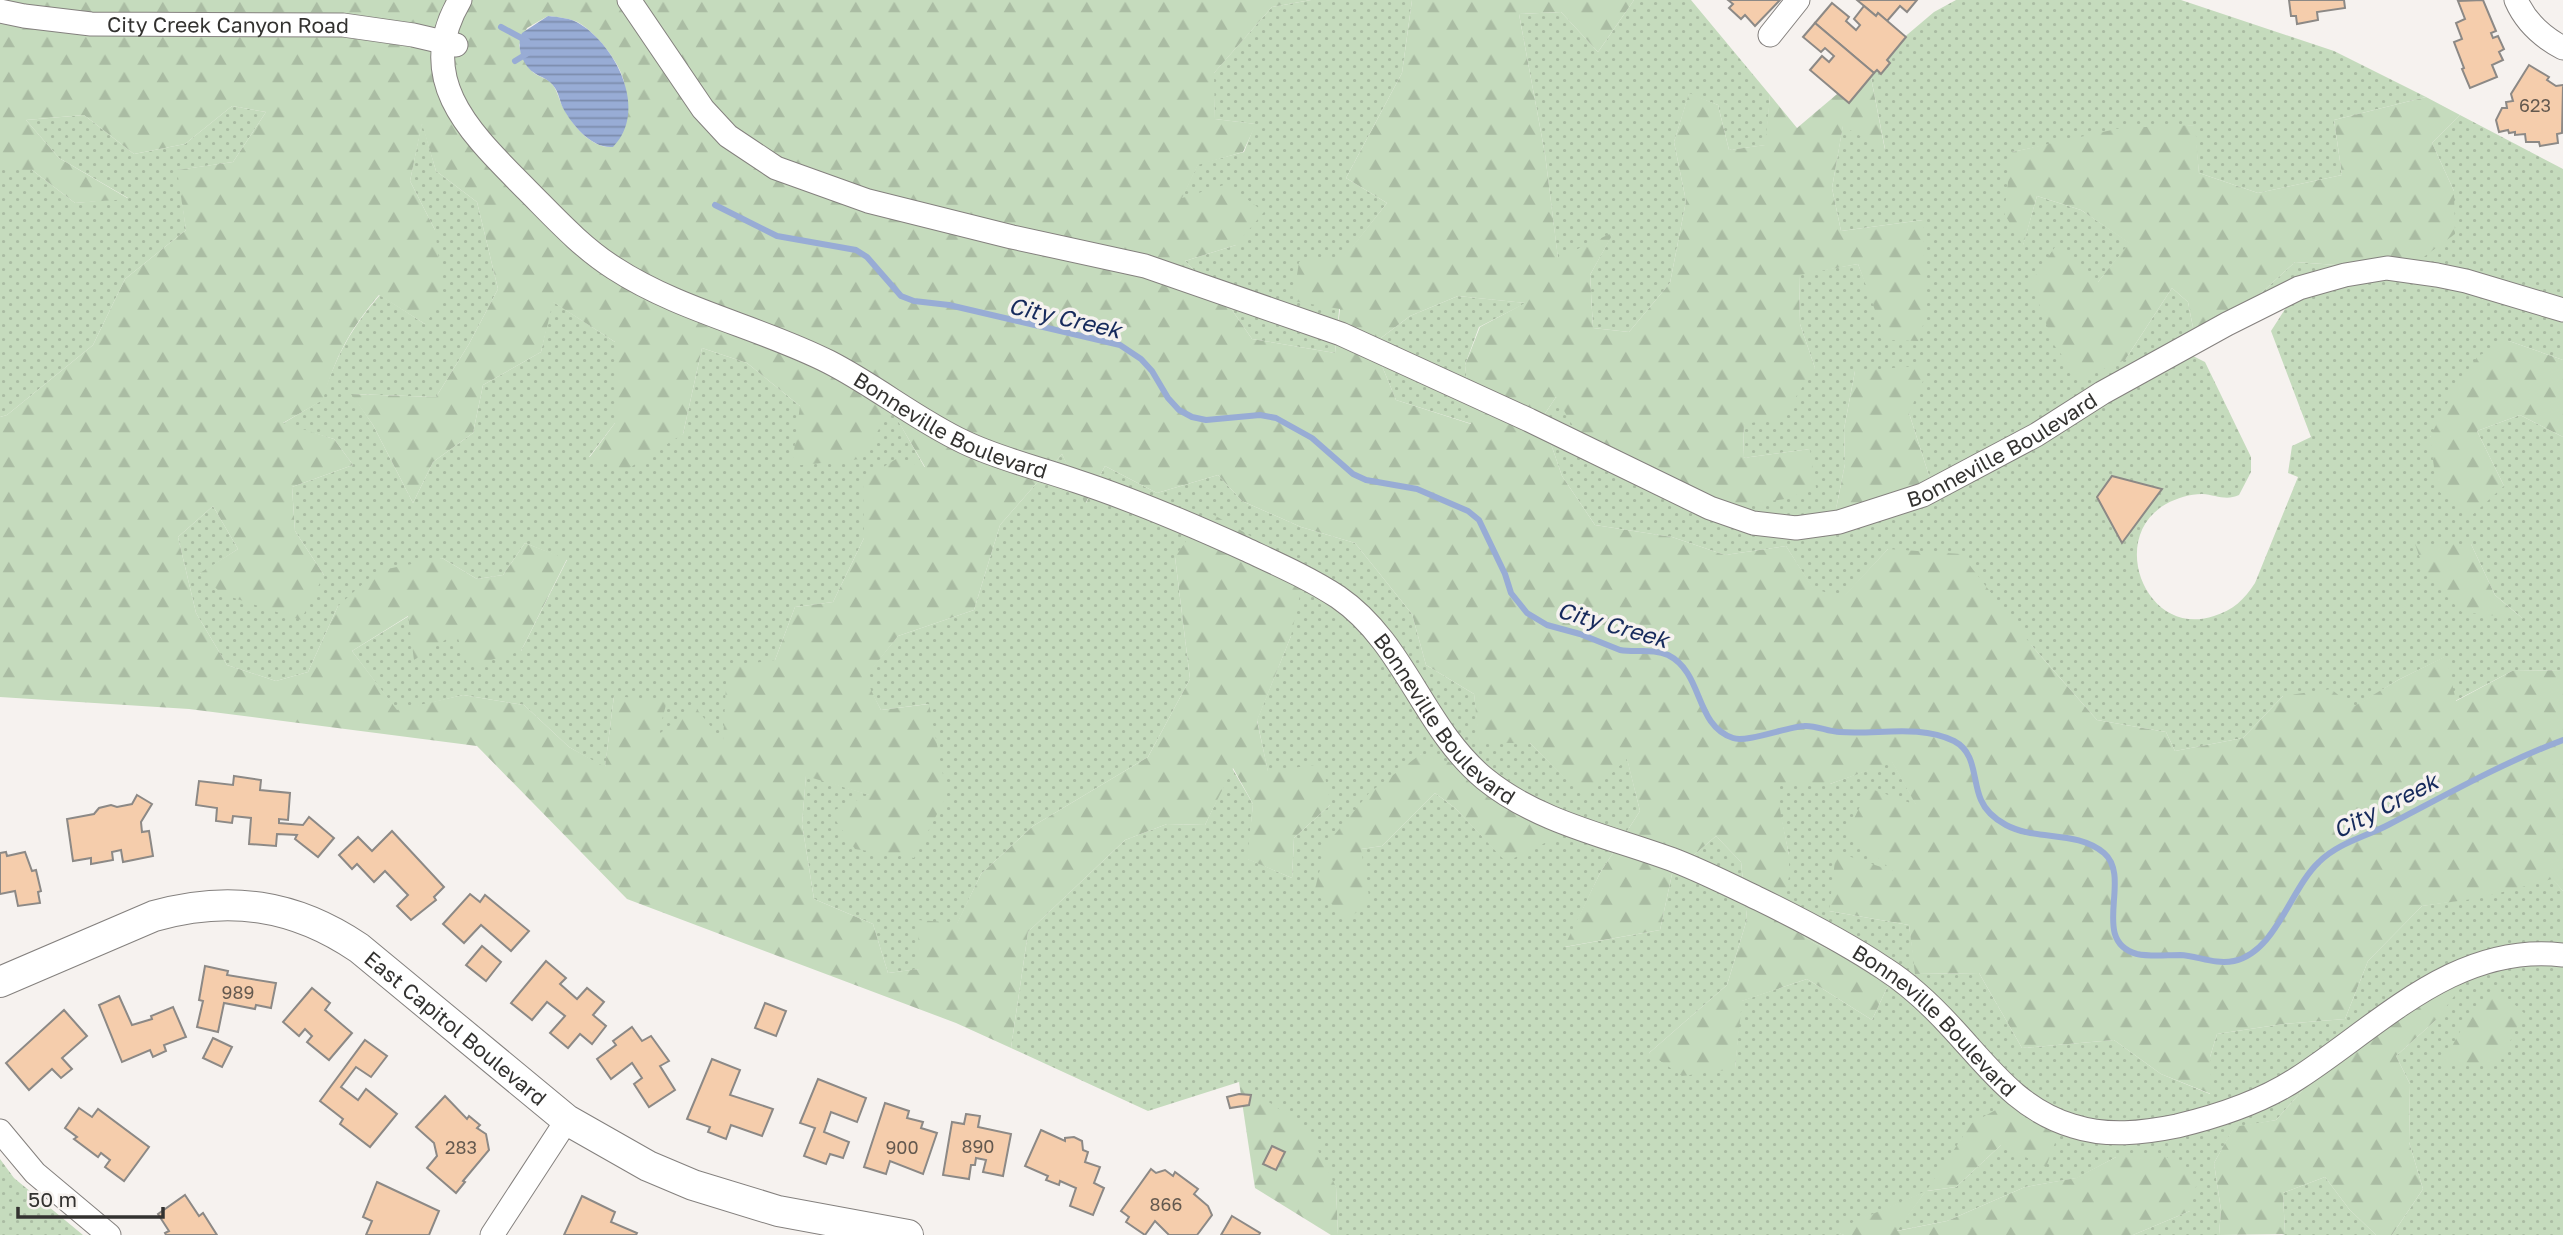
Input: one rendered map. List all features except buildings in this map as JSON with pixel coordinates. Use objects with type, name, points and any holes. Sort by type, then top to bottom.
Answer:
[{"type":"street","name":"Bonneville Boulevard","points":[[460,0],[451,16],[446,82],[455,107],[469,129],[561,224],[614,268],[691,306],[830,363],[967,443],[1122,496],[1220,538],[1326,589],[1361,614],[1385,640],[1457,752],[1485,778],[1517,801],[1547,816],[1682,863],[1823,932],[1888,970],[1922,997],[2001,1083],[2031,1108],[2055,1119],[2093,1131],[2128,1133],[2155,1130],[2217,1116],[2250,1103],[2298,1078],[2390,1011],[2447,976],[2514,954],[2541,952],[2563,955]]},
{"type":"street","name":"Bonneville Boulevard","points":[[629,0],[709,116],[742,148],[776,168],[868,201],[1145,267],[1341,334],[1529,420],[1680,495],[1753,523],[1796,528],[1839,522],[1923,495],[2036,435],[2102,393],[2239,318],[2299,288],[2345,275],[2387,268],[2437,275],[2563,310]]},
{"type":"street","points":[[1770,35],[1798,0]]},
{"type":"street","points":[[2516,0],[2527,20],[2539,33],[2563,48]]},
{"type":"street","name":"City Creek Canyon Road","points":[[0,11],[90,24],[343,25],[413,34],[449,43]]},
{"type":"street","name":"East Capitol Boulevard","points":[[0,982],[133,924],[179,909],[229,904],[284,912],[336,932],[359,948],[567,1119],[648,1166],[693,1185],[778,1211],[908,1235]]},
{"type":"street","points":[[492,1235],[567,1119]]},
{"type":"street","points":[[0,1131],[35,1173],[109,1235]]},
{"type":"green space","points":[[0,0],[1311,0],[1272,7],[1214,73],[1215,119],[1256,124],[1243,152],[1198,165],[1182,198],[1227,184],[1264,212],[1236,245],[1185,261],[1230,307],[1252,339],[1335,353],[1340,309],[1293,301],[1299,262],[1344,257],[1387,203],[1346,178],[1402,73],[1412,0],[1634,0],[1598,52],[1561,12],[1519,14],[1545,154],[1558,258],[1614,232],[1590,275],[1593,328],[1629,332],[1670,283],[1686,201],[1674,142],[1689,93],[1718,105],[1729,150],[1765,145],[1770,95],[1797,128],[1869,67],[1885,150],[1843,126],[1832,188],[1841,231],[1923,220],[1925,317],[1919,341],[1886,340],[1858,264],[1799,275],[1800,324],[1815,368],[1782,418],[1744,424],[1743,458],[1810,449],[1816,488],[1785,499],[1726,507],[1595,464],[1556,397],[1542,418],[1562,476],[1595,525],[1672,537],[1725,555],[1786,546],[1813,588],[1842,598],[1888,549],[1961,554],[2032,646],[2097,720],[2166,732],[2175,751],[2243,738],[2283,696],[2331,689],[2353,707],[2446,656],[2456,701],[2512,671],[2563,670],[2563,891],[2552,879],[2480,898],[2422,906],[2368,961],[2345,1019],[2283,1024],[2217,1034],[2210,1057],[2211,1094],[2161,1074],[2114,1040],[2022,1048],[1979,973],[1915,974],[1909,925],[1829,911],[1836,852],[1893,871],[1847,833],[1869,788],[1916,805],[1892,762],[1830,784],[1775,784],[1789,855],[1789,877],[1778,920],[1816,944],[1892,977],[1872,1020],[1807,979],[1742,1001],[1735,1069],[1682,1076],[1649,1053],[1727,985],[1747,919],[1741,862],[1716,836],[1672,874],[1660,930],[1564,947],[1600,873],[1640,811],[1627,759],[1585,798],[1530,743],[1479,743],[1474,694],[1426,665],[1412,614],[1355,543],[1301,527],[1242,501],[1218,475],[1157,493],[1105,466],[1085,504],[1062,454],[1000,525],[974,610],[898,636],[865,678],[881,710],[929,704],[947,795],[914,858],[855,849],[830,812],[869,795],[806,776],[802,824],[814,899],[873,924],[888,973],[919,969],[918,920],[957,923],[981,874],[1033,826],[1148,757],[1190,679],[1175,557],[1207,511],[1305,572],[1291,636],[1257,721],[1268,771],[1323,764],[1330,805],[1294,838],[1292,878],[1247,859],[1253,804],[1233,768],[1205,825],[1167,824],[1125,840],[1028,932],[1011,1048],[956,1023],[627,899],[477,746],[189,709],[0,697],[0,417],[7,415],[93,345],[125,279],[186,230],[177,170],[233,162],[266,112],[232,106],[185,144],[134,154],[84,115],[26,120],[59,158],[129,199],[75,203],[32,170],[0,170]],"holes":[[[548,16],[572,20],[583,25],[599,40],[620,70],[625,96],[613,147],[605,147],[584,135],[568,116],[552,84],[534,73],[524,60],[519,45],[527,28]],[[422,124],[436,171],[477,202],[498,289],[469,344],[436,397],[351,394],[373,425],[413,503],[433,462],[473,433],[483,385],[541,352],[553,302],[615,342],[615,423],[589,458],[626,470],[683,434],[702,348],[747,363],[800,406],[792,466],[861,459],[891,409],[925,467],[896,459],[863,480],[864,538],[833,602],[795,607],[775,660],[727,667],[723,741],[694,706],[658,735],[667,701],[614,696],[605,767],[569,747],[524,705],[463,695],[397,710],[352,651],[408,616],[414,660],[456,633],[468,667],[521,651],[567,559],[525,543],[503,575],[477,579],[442,558],[377,571],[338,606],[308,672],[276,681],[227,665],[196,613],[178,537],[213,506],[238,549],[200,573],[222,594],[301,620],[324,575],[295,531],[292,487],[353,465],[334,439],[283,423],[323,400],[345,344],[379,295],[425,324],[444,298],[435,230],[410,181]],[[1458,296],[1525,303],[1480,327],[1465,365],[1471,424],[1396,400],[1373,344],[1410,316]]]},
{"type":"green space","points":[[1311,0],[1412,0],[1402,73],[1346,178],[1387,203],[1344,258],[1335,353],[1252,339],[1230,307],[1185,261],[1236,245],[1181,199],[1198,164],[1244,152],[1255,124],[1215,119],[1213,74],[1272,7]]},
{"type":"green space","points":[[1634,0],[1691,0],[1770,95],[1766,145],[1729,150],[1718,105],[1689,94],[1674,142],[1686,201],[1670,283],[1629,332],[1593,328],[1590,275],[1613,233],[1558,259],[1545,154],[1519,14],[1561,12],[1598,52]]},
{"type":"green space","points":[[1956,0],[2181,0],[2334,51],[2426,97],[2334,120],[2342,175],[2258,193],[2199,173],[2194,125],[2056,143],[2012,152],[2023,245],[2037,196],[2081,210],[2130,243],[2098,282],[2125,360],[2172,288],[2188,302],[2196,343],[2183,351],[2205,362],[2251,457],[2251,472],[2239,495],[2225,498],[2197,494],[2175,500],[2166,504],[2148,520],[2139,539],[2137,560],[2142,581],[2154,600],[2170,613],[2190,619],[2214,616],[2227,611],[2242,599],[2255,583],[2298,477],[2288,473],[2292,446],[2311,437],[2271,331],[2298,289],[2227,324],[2295,262],[2406,270],[2454,191],[2432,143],[2460,115],[2563,169],[2563,360],[2509,341],[2430,437],[2504,486],[2477,431],[2520,415],[2563,437],[2563,670],[2512,671],[2455,701],[2445,657],[2398,680],[2353,708],[2283,696],[2243,738],[2175,751],[2166,732],[2097,720],[2032,646],[1888,549],[1842,599],[1813,589],[1786,546],[1725,555],[1672,537],[1595,525],[1562,476],[1542,418],[1556,397],[1726,507],[1810,449],[1743,458],[1744,424],[1815,368],[1800,324],[1799,274],[1858,264],[1870,294],[1923,253],[1923,220],[1841,231],[1832,188],[1843,125],[1885,149],[1869,67],[1934,12]],"holes":[[[1855,371],[1909,413],[1931,482],[1836,509],[1845,464],[1844,429]],[[2416,544],[2471,544],[2495,595],[2522,618]]]},
{"type":"green space","points":[[2426,97],[2460,115],[2432,143],[2454,191],[2455,234],[2406,270],[2295,262],[2227,324],[2196,343],[2188,302],[2172,288],[2125,360],[2080,379],[2054,345],[2031,282],[2057,244],[2098,282],[2129,243],[2081,210],[2037,196],[2023,246],[2004,213],[2012,152],[2121,128],[2195,125],[2199,173],[2258,193],[2342,175],[2334,120]]},
{"type":"green space","points":[[232,106],[266,112],[233,162],[178,170],[186,230],[125,279],[93,345],[7,415],[0,417],[0,170],[32,170],[75,203],[128,198],[59,158],[26,120],[84,115],[134,154],[185,144]]},
{"type":"green space","points":[[422,122],[436,171],[477,202],[498,289],[469,344],[436,397],[352,394],[373,425],[413,503],[433,462],[473,433],[483,385],[541,352],[552,301],[615,342],[615,423],[589,457],[683,434],[702,348],[747,363],[800,406],[891,408],[925,468],[864,480],[864,538],[833,602],[795,607],[775,660],[723,742],[657,736],[614,696],[605,768],[569,747],[524,705],[463,695],[397,711],[352,651],[409,616],[521,651],[567,560],[525,543],[503,575],[477,579],[442,558],[338,606],[308,672],[276,681],[227,665],[196,613],[178,537],[213,506],[238,549],[200,574],[324,575],[295,531],[292,487],[353,465],[334,439],[282,424],[322,400],[345,344],[380,295],[425,324],[435,230],[410,181]]},
{"type":"green space","points":[[1458,296],[1526,303],[1479,327],[1465,365],[1472,424],[1396,400],[1373,344],[1410,316]]},
{"type":"green space","points":[[2509,341],[2563,360],[2563,437],[2520,415],[2477,431],[2504,486],[2470,517],[2437,490],[2430,437],[2456,386],[2478,356]]},
{"type":"green space","points":[[1930,365],[1909,413],[1931,482],[1901,519],[1836,509],[1845,464],[1844,429],[1855,371]]},
{"type":"green space","points":[[1062,454],[1086,503],[1105,466],[1157,493],[1218,475],[1242,501],[1301,527],[1355,543],[1412,614],[1426,665],[1474,694],[1480,743],[1530,743],[1585,797],[1627,758],[1640,811],[1600,873],[1565,947],[1660,930],[1672,874],[1716,836],[1741,862],[1747,919],[1727,985],[1649,1053],[1735,1068],[1741,1001],[1807,979],[1872,1020],[1892,977],[1816,944],[1778,920],[1789,855],[1774,784],[1830,784],[1892,761],[1917,806],[1895,873],[1829,911],[1909,925],[1916,974],[1979,973],[2022,1048],[2114,1040],[2161,1074],[2210,1094],[2210,1057],[2217,1034],[2283,1024],[2345,1019],[2368,961],[2422,906],[2480,897],[2552,878],[2563,891],[2563,1235],[2392,1235],[2423,1189],[2409,1142],[2410,1084],[2396,1056],[2436,1020],[2320,1071],[2276,1120],[2234,1128],[2214,1163],[2221,1210],[2219,1235],[2133,1235],[2190,1211],[2116,1157],[2077,1178],[2025,1187],[1947,1221],[1896,1231],[1925,1192],[1835,1231],[1844,1235],[1338,1235],[1336,1187],[1239,1082],[1148,1111],[1011,1048],[1028,932],[1125,840],[1167,824],[1205,825],[1232,768],[1253,804],[1248,859],[1292,878],[1294,838],[1330,805],[1268,772],[1257,720],[1291,636],[1175,557],[1190,679],[1148,757],[1033,826],[981,874],[957,924],[920,969],[888,973],[873,924],[814,899],[802,824],[806,775],[870,795],[855,849],[928,704],[881,710],[864,678],[898,636],[974,610],[1000,525]],"holes":[[[1421,754],[1506,861],[1455,808],[1435,793],[1382,846],[1361,849]],[[1972,1124],[2001,1145],[1956,1187],[1927,1191]]]},
{"type":"green space","points":[[2415,544],[2471,544],[2495,595],[2523,619],[2462,612],[2426,575]]},
{"type":"green space","points":[[1421,754],[1483,772],[1555,838],[1506,862],[1455,808],[1435,793],[1382,846],[1361,849],[1370,902],[1348,919],[1315,889],[1326,845],[1369,793]]},
{"type":"green space","points":[[2472,973],[2436,1020],[2396,1056],[2410,1084],[2409,1142],[2423,1189],[2392,1235],[2376,1235],[2349,1209],[2325,1177],[2283,1193],[2285,1234],[2219,1235],[2221,1210],[2214,1163],[2234,1127],[2276,1120],[2320,1071],[2387,1022]]},
{"type":"green space","points":[[2496,988],[2524,1013],[2499,1064],[2442,1065],[2464,1024]]},
{"type":"green space","points":[[1239,1082],[1307,1128],[1336,1187],[1338,1235],[1331,1235],[1255,1188]]},
{"type":"green space","points":[[2003,1106],[2058,1135],[2046,1167],[2001,1145],[1956,1187],[1926,1191],[1972,1123]]},
{"type":"green space","points":[[2162,1154],[2198,1178],[2190,1211],[2133,1235],[1844,1235],[1833,1231],[1926,1191],[1897,1231],[1947,1221],[2025,1187],[2076,1178],[2116,1157]]},
{"type":"green space","points":[[0,1159],[14,1178],[83,1235],[0,1235]]},
{"type":"green space","points":[[2325,1177],[2349,1209],[2376,1235],[2282,1235],[2285,1234],[2283,1193]]},
{"type":"water","points":[[548,16],[569,19],[580,24],[605,47],[616,63],[624,80],[628,116],[623,132],[613,147],[605,147],[583,135],[567,115],[553,85],[529,69],[523,60],[520,49],[522,33]]},
{"type":"waterway","name":"City Creek","points":[[501,27],[527,41]]},
{"type":"waterway","points":[[515,61],[528,53]]},
{"type":"waterway","name":"City Creek","points":[[715,205],[777,236],[856,250],[867,257],[901,296],[914,301],[949,305],[1120,345],[1141,359],[1152,371],[1168,398],[1179,410],[1192,417],[1206,420],[1260,415],[1276,418],[1312,438],[1353,474],[1366,480],[1417,489],[1468,511],[1479,520],[1505,574],[1511,593],[1527,613],[1547,625],[1580,634],[1620,650],[1668,655],[1680,663],[1688,674],[1711,722],[1733,738],[1747,738],[1808,726],[1854,733],[1912,731],[1954,741],[1967,752],[1981,800],[1995,818],[2018,830],[2082,841],[2104,853],[2112,864],[2115,878],[2113,923],[2116,936],[2123,947],[2137,954],[2180,955],[2220,962],[2234,961],[2249,955],[2272,933],[2299,888],[2326,855],[2496,769],[2563,740]]}]
